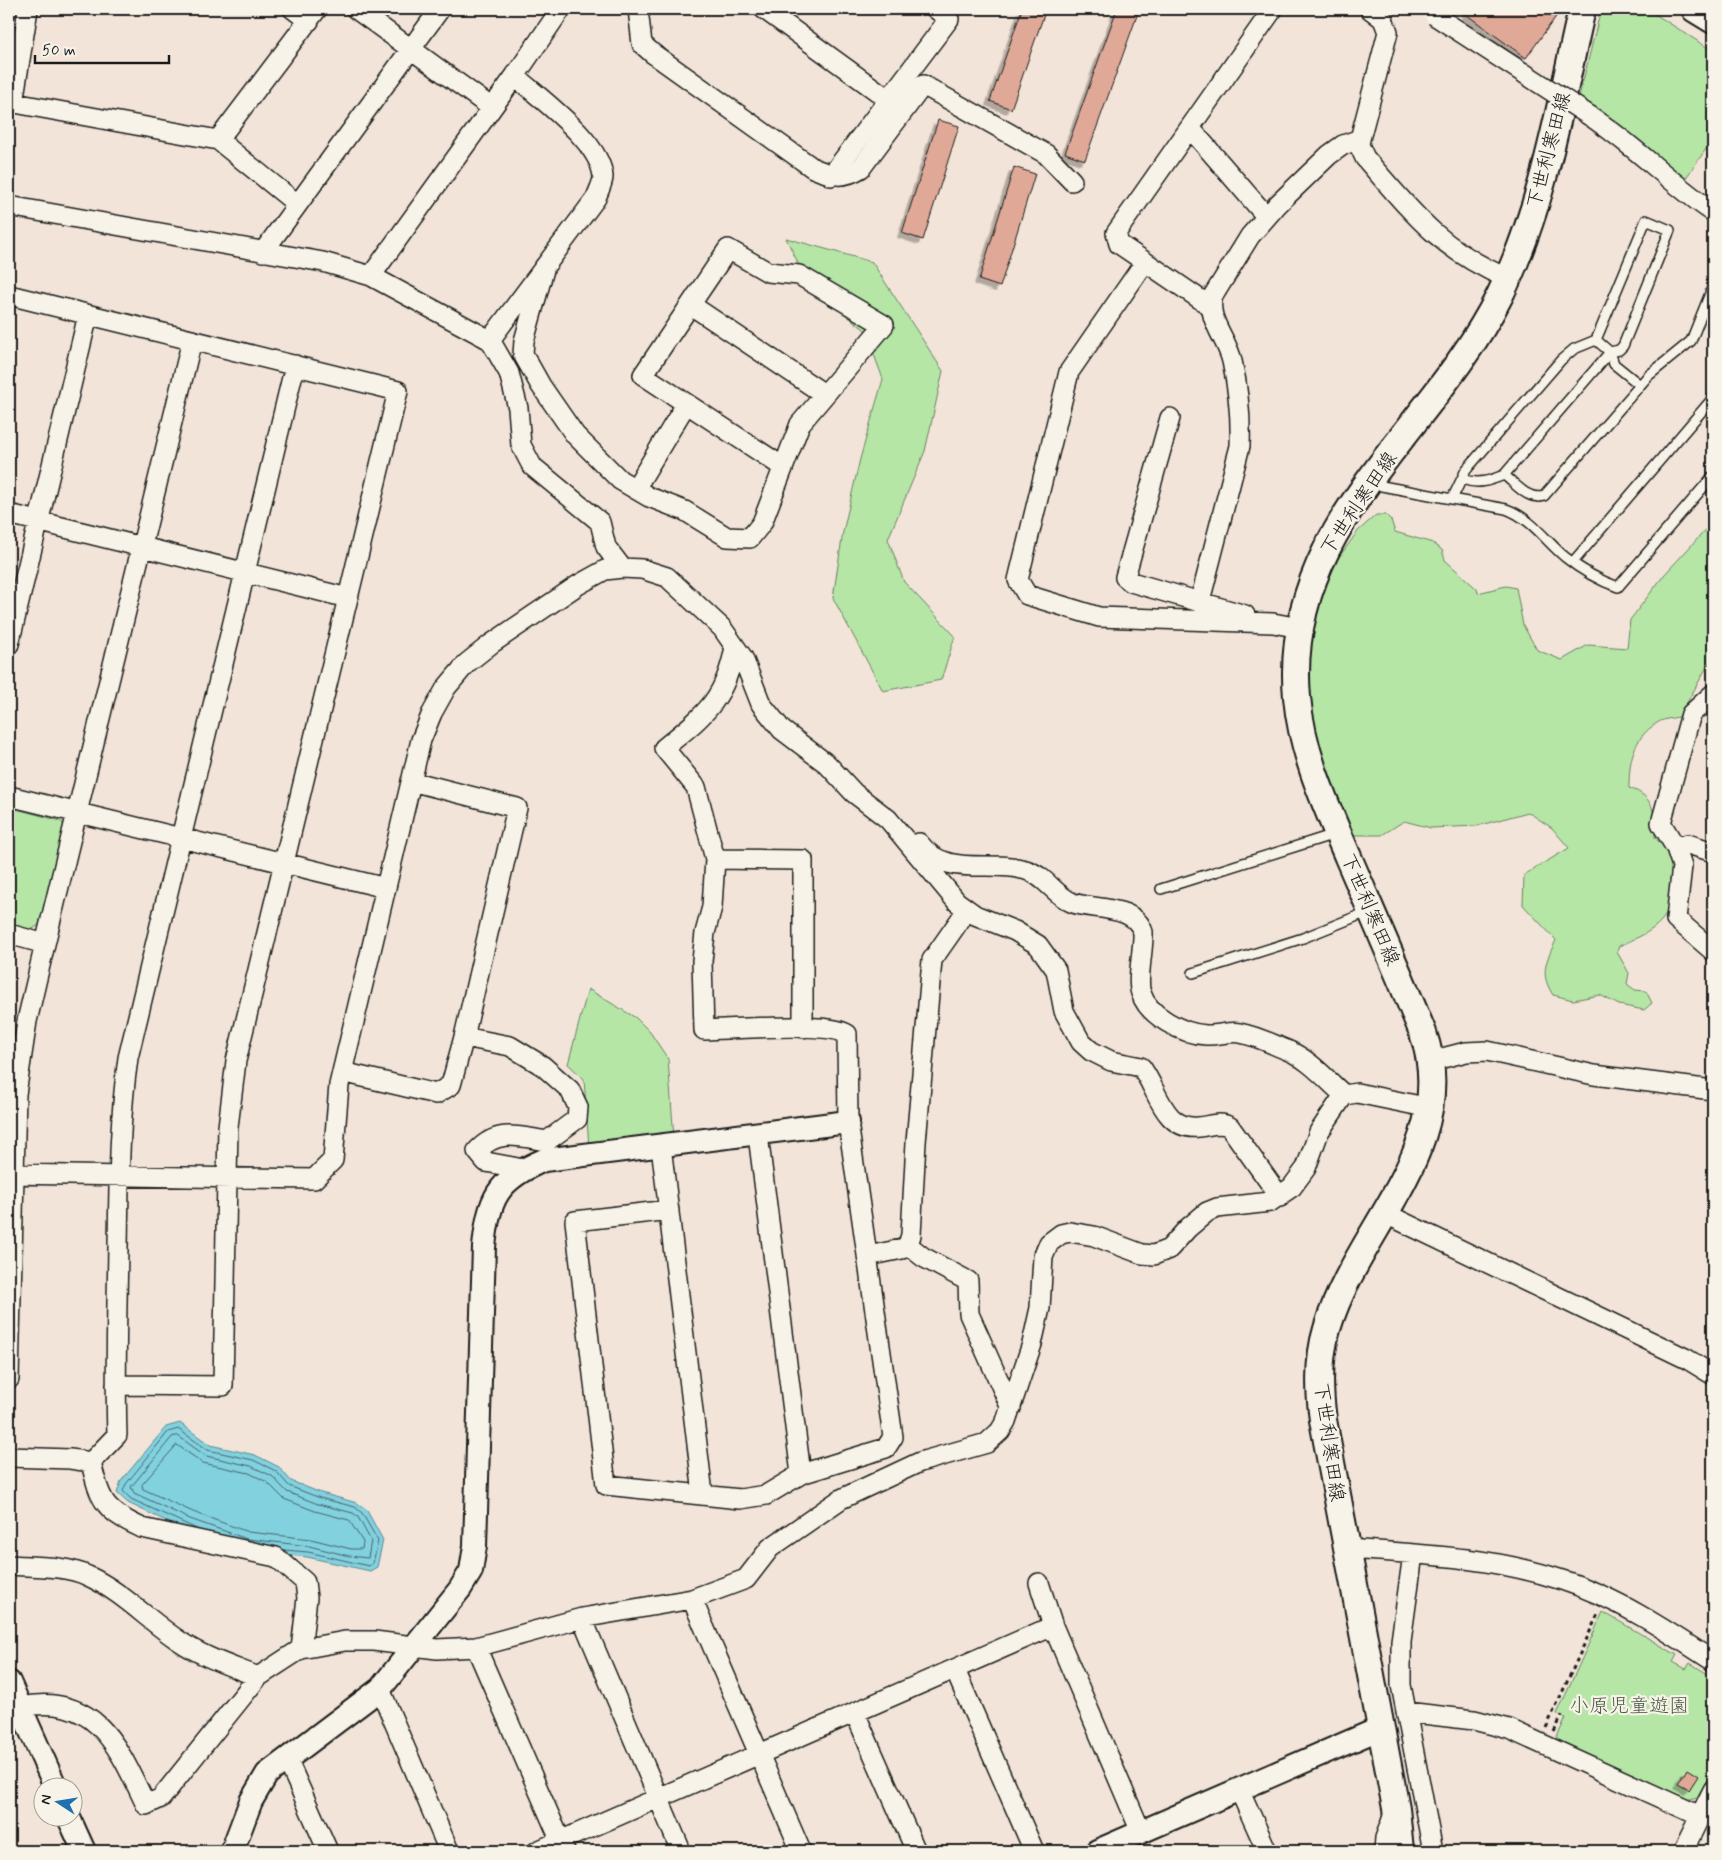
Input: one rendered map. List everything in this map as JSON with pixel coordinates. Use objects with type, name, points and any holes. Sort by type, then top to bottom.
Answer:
[{"type":"main road","name":"下世利寒田線","points":[[1400,1851],[1396,1808],[1321,1402],[1323,1345],[1338,1300],[1418,1150],[1426,1130],[1432,1086],[1431,1062],[1423,1033],[1312,769],[1301,729],[1296,683],[1300,628],[1308,592],[1318,565],[1337,529],[1464,354],[1500,295],[1540,187],[1582,9]]},
{"type":"main road","points":[[1695,9],[1713,20]]},
{"type":"street","points":[[28,9],[11,103],[218,140],[297,204]]},
{"type":"street","points":[[218,140],[313,15],[293,9]]},
{"type":"street","points":[[356,9],[492,108]]},
{"type":"street","points":[[263,252],[440,9]]},
{"type":"street","points":[[371,276],[561,9]]},
{"type":"street","points":[[638,9],[642,44],[652,54],[813,168],[831,176],[848,176],[861,168],[923,85],[1046,154],[1072,181]]},
{"type":"street","points":[[764,9],[888,99]]},
{"type":"street","points":[[831,176],[949,19],[936,9]]},
{"type":"street","points":[[1210,306],[1119,244],[1116,233],[1274,9]]},
{"type":"street","points":[[1370,9],[1384,19],[1388,36],[1360,139],[1359,145],[1364,158],[1421,223],[1454,251],[1507,278]]},
{"type":"street","points":[[1429,12],[1608,128],[1713,212]]},
{"type":"street","points":[[490,340],[596,198],[603,178],[597,156],[580,136],[515,76]]},
{"type":"street","points":[[1190,128],[1266,216]]},
{"type":"street","points":[[1200,601],[1240,446],[1241,430],[1232,362],[1228,346],[1212,317],[1210,306],[1212,296],[1250,236],[1266,216],[1329,155],[1344,145],[1360,139]]},
{"type":"street","points":[[9,206],[323,262],[371,276],[490,340],[509,373],[518,408],[521,445],[532,466],[600,522],[606,547],[622,568]]},
{"type":"street","points":[[545,266],[524,341],[523,354],[541,386],[575,435],[620,480],[635,489],[685,511],[727,537],[750,538],[762,523],[784,467],[800,424],[884,326],[799,275],[768,272],[728,249],[643,375],[784,467]]},
{"type":"street","points":[[1145,262],[1069,372],[1018,580],[1027,595],[1099,617],[1273,623]]},
{"type":"street","points":[[9,295],[398,391],[236,1061],[228,1127],[229,1177],[223,1386],[116,1385]]},
{"type":"street","points":[[691,304],[824,394]]},
{"type":"street","points":[[9,644],[88,315]]},
{"type":"street","points":[[9,1379],[11,1174],[20,1061],[45,944],[192,340]]},
{"type":"street","points":[[92,1462],[117,1435],[119,1176],[122,1103],[128,1058],[295,365]]},
{"type":"street","points":[[635,489],[686,404]]},
{"type":"street","points":[[1170,418],[1125,578],[1131,582],[1273,623],[1300,628]]},
{"type":"street","points":[[9,514],[348,598]]},
{"type":"street","points":[[11,1174],[314,1179],[333,1160],[342,1072],[421,740],[432,713],[446,688],[466,663],[578,585],[605,570],[622,568],[642,570],[667,577],[722,628],[743,658],[762,704],[775,722],[827,764],[854,793],[880,811],[946,891],[967,910],[1015,931],[1038,945],[1056,970],[1060,982],[1064,1011],[1081,1042],[1091,1052],[1111,1062],[1141,1067],[1163,1107],[1175,1121],[1192,1128],[1222,1124],[1230,1127],[1280,1196]]},
{"type":"street","points":[[669,1210],[575,1221],[606,1485],[740,1499],[766,1494],[801,1474],[886,1448],[893,1437],[848,1122],[847,1034],[842,1030],[803,1028],[704,1030],[702,961],[705,934],[712,907],[715,859],[696,786],[664,748],[715,703],[732,664],[735,647]]},
{"type":"street","points":[[1713,694],[1691,714],[1661,823],[1676,848],[1682,866],[1676,919],[1713,951]]},
{"type":"street","points":[[342,1072],[436,1094],[450,1085],[464,1037],[517,808],[411,781]]},
{"type":"street","points":[[9,796],[386,888]]},
{"type":"street","points":[[880,811],[896,814],[921,846],[949,865],[997,865],[1026,870],[1039,875],[1073,902],[1133,917],[1141,926],[1143,932],[1139,988],[1143,998],[1153,1010],[1175,1025],[1194,1033],[1209,1035],[1242,1033],[1286,1050],[1302,1058],[1344,1095]]},
{"type":"street","points":[[1676,848],[1688,844],[1713,852]]},
{"type":"street","points":[[715,859],[803,860],[803,1028]]},
{"type":"street","points":[[868,1256],[902,1249],[908,1245],[911,1235],[916,1142],[932,960],[967,910]]},
{"type":"street","points":[[9,934],[45,944]]},
{"type":"street","points":[[464,1037],[510,1046],[543,1066],[570,1090],[578,1107],[577,1119],[547,1141],[511,1134],[486,1141],[476,1151],[486,1162],[523,1169]]},
{"type":"street","points":[[1431,1062],[1466,1052],[1487,1052],[1594,1075],[1713,1090]]},
{"type":"street","points":[[20,1707],[36,1704],[60,1706],[83,1713],[106,1733],[122,1756],[146,1805],[161,1798],[258,1677],[277,1662],[301,1650],[345,1642],[374,1641],[437,1650],[476,1647],[582,1618],[692,1599],[746,1579],[770,1548],[841,1499],[920,1462],[987,1443],[1000,1431],[1011,1408],[1036,1330],[1044,1252],[1056,1237],[1070,1232],[1084,1234],[1142,1254],[1154,1255],[1169,1249],[1193,1223],[1208,1212],[1223,1208],[1262,1204],[1280,1196],[1292,1186],[1306,1168],[1319,1132],[1344,1095],[1357,1093],[1430,1108]]},
{"type":"street","points":[[232,1851],[251,1801],[267,1774],[380,1690],[460,1589],[471,1571],[475,1546],[484,1247],[487,1216],[495,1196],[505,1183],[523,1169],[544,1160],[564,1156],[661,1146],[848,1122]]},
{"type":"street","points":[[758,1134],[801,1474]]},
{"type":"street","points":[[661,1146],[703,1494]]},
{"type":"street","points":[[1384,1213],[1687,1359],[1713,1375]]},
{"type":"street","points":[[908,1245],[923,1257],[968,1281],[968,1314],[1011,1408]]},
{"type":"street","points":[[9,1456],[92,1462]]},
{"type":"street","points":[[92,1462],[97,1489],[105,1504],[122,1519],[142,1528],[276,1557],[304,1582],[306,1598],[301,1650]]},
{"type":"street","points":[[1347,1549],[1486,1562],[1563,1580],[1650,1621],[1713,1660]]},
{"type":"street","points":[[1413,1554],[1399,1661],[1406,1712],[1433,1851]]},
{"type":"street","points":[[9,1565],[57,1569],[86,1575],[112,1589],[180,1642],[258,1677]]},
{"type":"street","points":[[1039,1583],[1053,1626],[1140,1832]]},
{"type":"street","points":[[692,1599],[801,1851]]},
{"type":"street","points":[[582,1618],[681,1851]]},
{"type":"street","points":[[537,1851],[563,1846],[658,1798],[1053,1626]]},
{"type":"street","points":[[476,1647],[563,1846]]},
{"type":"street","points":[[955,1670],[1034,1851]]},
{"type":"street","points":[[9,1682],[52,1778]]},
{"type":"street","points":[[380,1690],[449,1851]]},
{"type":"street","points":[[1406,1712],[1474,1720],[1509,1728],[1700,1816]]},
{"type":"street","points":[[855,1713],[916,1851]]},
{"type":"street","points":[[1097,1851],[1381,1728]]},
{"type":"street","points":[[287,1759],[328,1851]]},
{"type":"street","points":[[1240,1789],[1267,1851]]},
{"type":"street","points":[[1683,1851],[1713,1790]]},
{"type":"street","points":[[1384,1851],[1385,1838],[1396,1808]]},
{"type":"street","points":[[74,1828],[84,1851]]},
{"type":"lane","points":[[1452,499],[1466,470],[1561,360],[1574,349],[1596,340],[1646,220],[1670,230],[1623,346],[1618,350],[1610,352],[1504,475],[1485,483],[1475,483],[1462,479]]},
{"type":"lane","points":[[1504,475],[1530,497],[1538,498],[1544,496],[1640,385],[1691,341],[1713,286]]},
{"type":"lane","points":[[1596,340],[1610,352],[1614,364],[1640,385]]},
{"type":"lane","points":[[1573,562],[1713,398]]},
{"type":"lane","points":[[1368,484],[1506,509],[1521,515],[1573,562],[1598,580],[1618,588],[1713,476]]},
{"type":"lane","points":[[1161,889],[1338,832]]},
{"type":"lane","points":[[1193,973],[1303,938],[1371,911]]},
{"type":"path","points":[[1553,1713],[1600,1608]]},
{"type":"green space","points":[[1601,9],[1647,9],[1713,51],[1713,139],[1683,182],[1578,101]]},
{"type":"green space","points":[[786,238],[872,262],[943,371],[925,451],[888,539],[904,582],[955,636],[941,680],[883,691],[833,598],[843,532],[860,459],[883,379],[865,330],[809,286]]},
{"type":"green space","points":[[1376,515],[1386,515],[1391,520],[1395,532],[1433,543],[1442,550],[1445,560],[1477,589],[1478,593],[1506,586],[1516,588],[1523,625],[1537,650],[1562,660],[1588,645],[1627,648],[1630,620],[1664,575],[1713,522],[1713,656],[1679,717],[1659,722],[1649,729],[1637,744],[1631,760],[1629,788],[1638,791],[1649,801],[1654,814],[1655,838],[1667,851],[1673,868],[1672,897],[1662,920],[1648,932],[1619,946],[1617,952],[1629,973],[1627,984],[1635,990],[1646,991],[1652,1003],[1644,1010],[1619,1005],[1600,995],[1573,1000],[1553,995],[1546,980],[1545,968],[1556,940],[1523,905],[1524,875],[1569,848],[1552,828],[1528,812],[1477,826],[1431,828],[1404,821],[1382,835],[1352,835],[1320,790],[1303,699],[1304,636],[1329,571],[1358,531]]},
{"type":"green space","points":[[9,807],[61,821],[65,827],[39,925],[31,930],[9,924]]},
{"type":"green space","points":[[588,989],[636,1018],[650,1032],[668,1059],[675,1152],[590,1161],[584,1079],[568,1064]]},
{"type":"green space","name":"小原児童遊園","points":[[1603,1612],[1677,1655],[1673,1662],[1686,1669],[1690,1663],[1713,1677],[1713,1769],[1697,1797],[1686,1800],[1556,1739],[1566,1718],[1557,1714]]},
{"type":"water","points":[[180,1423],[210,1445],[255,1455],[279,1467],[291,1481],[321,1493],[357,1503],[366,1509],[383,1540],[377,1567],[370,1571],[307,1557],[245,1550],[185,1530],[128,1503],[117,1493],[121,1481],[166,1427]]},
{"type":"building","points":[[1022,9],[1046,9],[1011,109],[990,101]]},
{"type":"building","points":[[1117,9],[1139,10],[1085,160],[1065,153]]},
{"type":"building","points":[[1466,9],[1559,9],[1560,11],[1526,58],[1467,15]]},
{"type":"building","points":[[938,120],[959,126],[923,240],[902,233]]},
{"type":"building","points":[[1014,167],[1035,174],[1000,287],[979,280]]},
{"type":"building","points":[[1687,1769],[1698,1776],[1689,1790],[1678,1784]]}]
